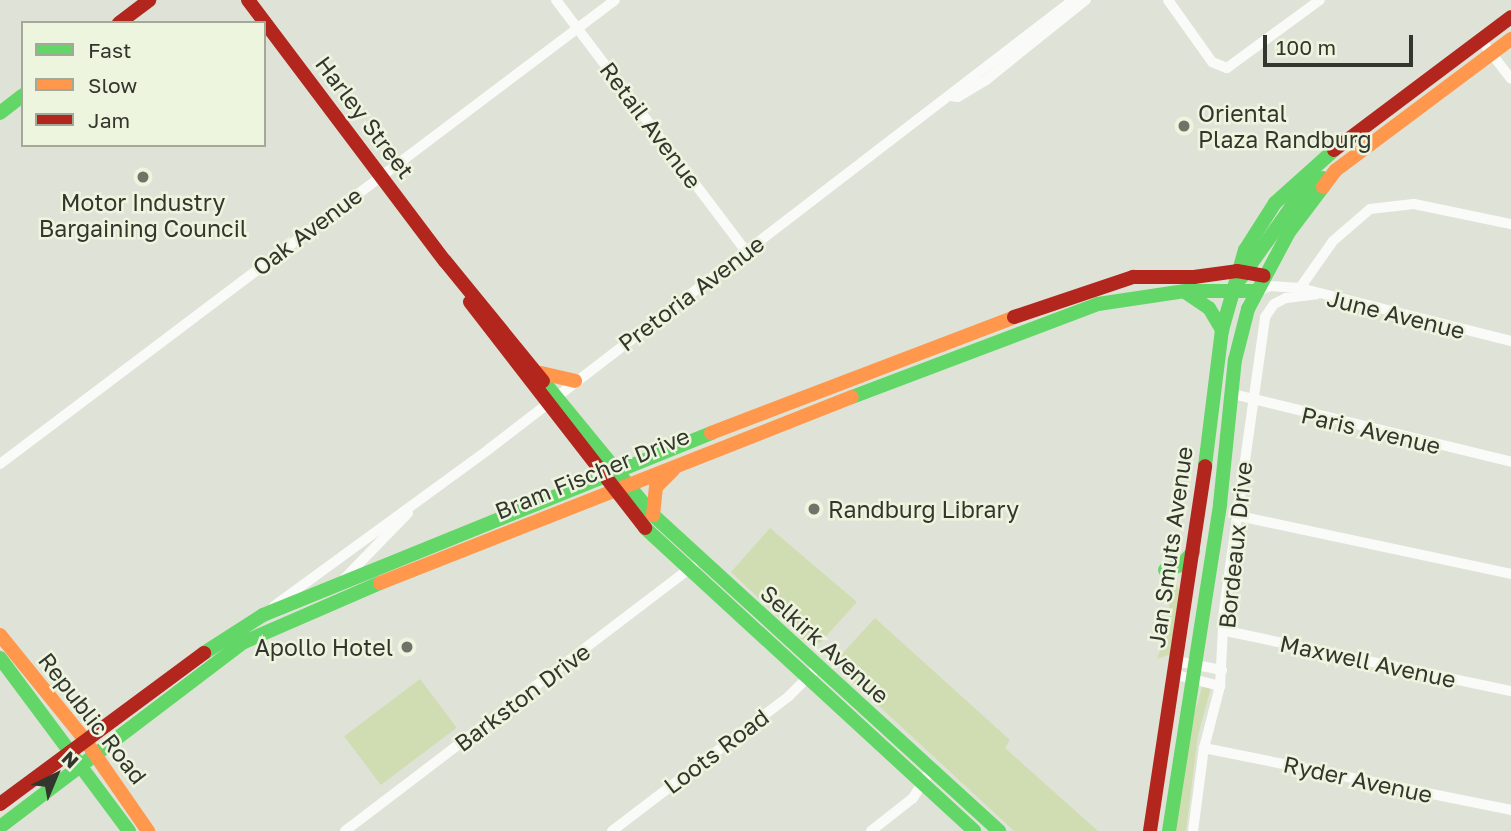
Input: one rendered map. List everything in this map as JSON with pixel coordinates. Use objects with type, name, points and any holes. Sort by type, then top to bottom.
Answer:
[{"type":"main road","points":[[122,21],[149,0]]},
{"type":"main road","name":"Harley Street","points":[[248,0],[264,21]]},
{"type":"main road","points":[[1242,271],[1245,250],[1275,203],[1511,17]]},
{"type":"main road","name":"Harley Street","points":[[266,24],[615,481]]},
{"type":"main road","points":[[1242,271],[1299,197],[1511,39]]},
{"type":"main road","points":[[0,113],[21,97]]},
{"type":"main road","points":[[1264,276],[1289,232],[1336,170]]},
{"type":"main road","points":[[1133,277],[1221,265],[1245,250]]},
{"type":"main road","name":"Harley Street","points":[[446,261],[537,370],[552,400]]},
{"type":"main road","name":"Bram Fischer Drive","points":[[0,827],[244,642],[325,604],[615,481],[799,398],[1092,288],[1133,277],[1194,277],[1242,271],[1264,276]]},
{"type":"main road","name":"Jan Smuts Avenue","points":[[1150,831],[1193,552],[1222,330],[1231,288],[1242,271]]},
{"type":"main road","name":"Jan Smuts Avenue","points":[[1169,831],[1196,665],[1241,330],[1264,276]]},
{"type":"main road","name":"Bram Fischer Drive","points":[[0,804],[85,740],[263,615],[615,481],[686,461],[1098,304],[1185,291],[1231,288],[1257,291]]},
{"type":"main road","points":[[1185,291],[1209,308],[1222,330]]},
{"type":"main road","points":[[537,370],[550,378],[575,382]]},
{"type":"main road","points":[[653,515],[656,486],[686,461]]},
{"type":"main road","name":"Selkirk Avenue","points":[[615,481],[698,561],[931,769],[994,829]]},
{"type":"main road","name":"Selkirk Avenue","points":[[615,481],[687,572],[974,831]]},
{"type":"main road","points":[[1165,570],[1181,565],[1193,552]]},
{"type":"main road","name":"Republic Road","points":[[0,635],[85,740],[148,831]]},
{"type":"main road","name":"Republic Road","points":[[0,658],[129,831]]},
{"type":"street","name":"Retail Avenue","points":[[556,0],[746,251]]},
{"type":"street","name":"Oak Avenue","points":[[0,464],[615,0]]},
{"type":"street","name":"Pretoria Avenue","points":[[263,615],[552,400],[951,96],[957,86],[1073,0]]},
{"type":"street","name":"Pretoria Avenue","points":[[951,96],[958,97],[986,80],[1086,0]]},
{"type":"street","points":[[1168,0],[1212,62],[1227,68],[1320,0]]},
{"type":"street","points":[[1481,40],[1511,79]]},
{"type":"street","points":[[1300,288],[1354,219],[1389,204],[1414,204],[1511,224]]},
{"type":"street","name":"June Avenue","points":[[1264,276],[1282,285],[1511,341]]},
{"type":"street","name":"June Avenue","points":[[1257,291],[1282,285]]},
{"type":"street","name":"Bordeaux Drive","points":[[1193,831],[1204,748],[1220,685],[1226,631],[1224,610],[1265,317],[1274,304],[1286,298],[1317,294]]},
{"type":"street","name":"Paris Avenue","points":[[1233,394],[1251,402],[1511,462]]},
{"type":"street","name":"Pretoria Avenue","points":[[325,604],[368,550],[431,491]]},
{"type":"street","points":[[1238,516],[1511,574]]},
{"type":"street","name":"Barkston Drive","points":[[345,831],[698,561]]},
{"type":"street","name":"Maxwell Avenue","points":[[1226,631],[1511,691]]},
{"type":"street","points":[[1175,668],[1196,665],[1222,670]]},
{"type":"street","name":"Loots Road","points":[[611,831],[806,680],[817,668]]},
{"type":"street","points":[[1175,668],[1193,680],[1220,685]]},
{"type":"street","name":"Ryder Avenue","points":[[1204,748],[1511,810]]},
{"type":"street","points":[[871,831],[913,798],[931,769]]},
{"type":"green space","points":[[770,528],[857,602],[820,643],[806,643],[731,572]]},
{"type":"green space","points":[[1176,584],[1181,594],[1171,654],[1157,659],[1168,630],[1170,587]]},
{"type":"green space","points":[[875,618],[1010,740],[1005,748],[1098,831],[1014,831],[839,669],[840,656]]},
{"type":"green space","points":[[420,679],[457,728],[381,785],[344,736]]},
{"type":"green space","points":[[1202,687],[1211,688],[1198,735],[1186,831],[1174,831],[1188,736]]},
{"type":"traffic: fast","points":[[0,113],[21,97]]},
{"type":"traffic: fast","points":[[1205,466],[1222,330],[1245,250],[1275,203],[1334,150]]},
{"type":"traffic: fast","points":[[1241,278],[1299,196],[1323,178]]},
{"type":"traffic: fast","points":[[1169,831],[1220,504],[1235,360],[1248,309],[1289,232],[1323,187]]},
{"type":"traffic: fast","points":[[852,397],[1098,304],[1185,291],[1257,291]]},
{"type":"traffic: fast","points":[[1185,292],[1209,308],[1222,330]]},
{"type":"traffic: fast","points":[[543,381],[653,515],[999,831]]},
{"type":"traffic: fast","points":[[204,653],[263,615],[711,433]]},
{"type":"traffic: fast","points":[[645,528],[974,831]]},
{"type":"traffic: fast","points":[[1165,570],[1181,565],[1193,552]]},
{"type":"traffic: fast","points":[[0,827],[244,642],[380,583]]},
{"type":"traffic: fast","points":[[0,658],[129,831]]},
{"type":"traffic: slow","points":[[1323,187],[1336,170],[1511,39]]},
{"type":"traffic: slow","points":[[711,433],[1014,317]]},
{"type":"traffic: slow","points":[[541,373],[575,381]]},
{"type":"traffic: slow","points":[[380,583],[852,397]]},
{"type":"traffic: slow","points":[[653,515],[656,487],[673,470]]},
{"type":"traffic: slow","points":[[0,635],[85,740],[148,831]]},
{"type":"traffic: jam","points":[[122,21],[149,0]]},
{"type":"traffic: jam","points":[[248,0],[264,21]]},
{"type":"traffic: jam","points":[[1334,150],[1511,17]]},
{"type":"traffic: jam","points":[[266,24],[445,261],[543,381]]},
{"type":"traffic: jam","points":[[1014,317],[1133,277],[1194,277],[1237,271],[1264,276]]},
{"type":"traffic: jam","points":[[470,302],[645,528]]},
{"type":"traffic: jam","points":[[1150,831],[1205,466]]},
{"type":"traffic: jam","points":[[0,804],[204,653]]},
{"type":"place","name":"Oriental Plaza Randburg","points":[[1184,126]]},
{"type":"place","name":"Motor Industry Bargaining Council","points":[[143,177]]},
{"type":"place","name":"Randburg Library","points":[[814,509]]},
{"type":"place","name":"Apollo Hotel","points":[[407,647]]}]
